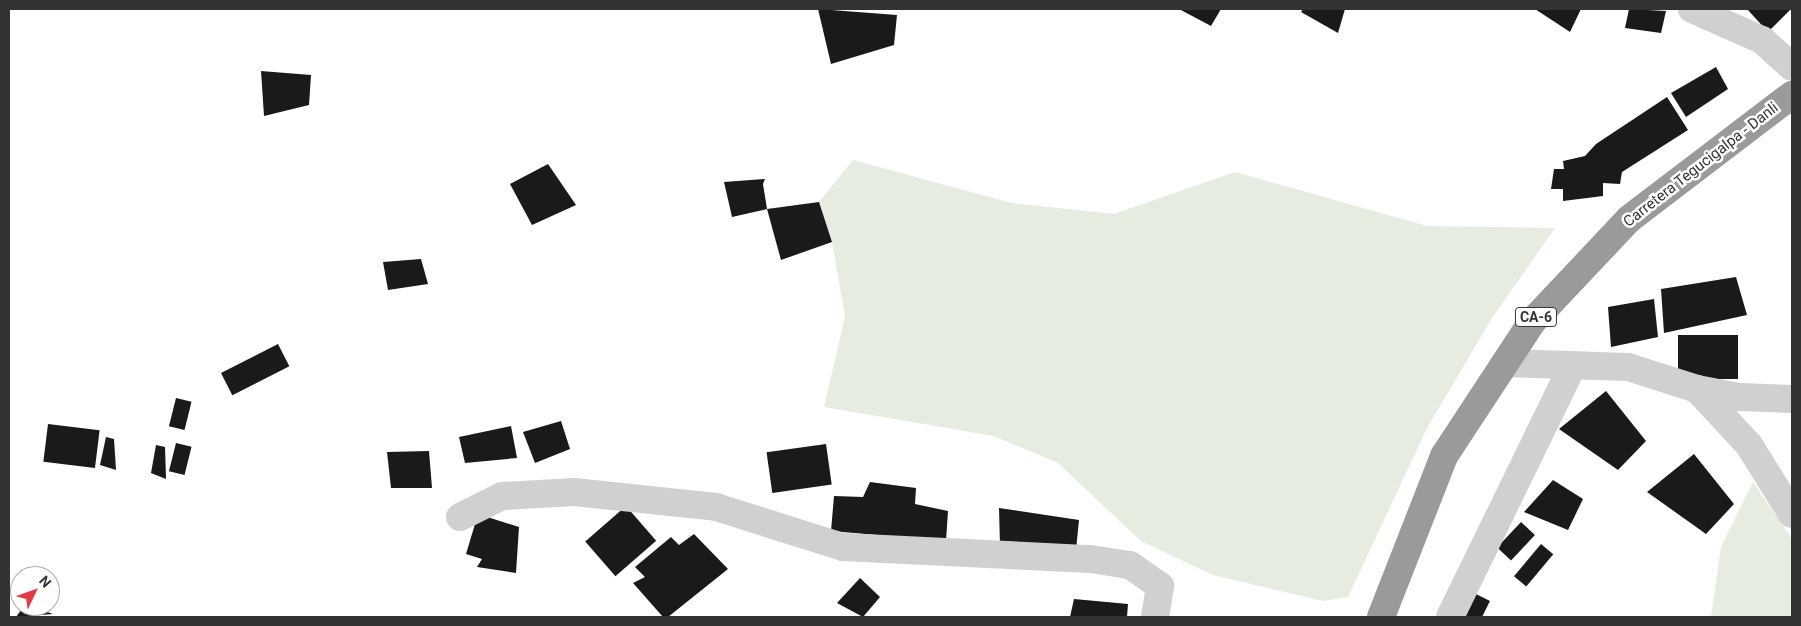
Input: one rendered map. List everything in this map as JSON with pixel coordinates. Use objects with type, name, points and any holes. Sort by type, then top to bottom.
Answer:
[{"type":"highway","name":"Carretera Tegucigalpa - Danli","points":[[1382,617],[1444,456],[1532,322],[1629,219],[1792,96]]},
{"type":"street","points":[[1692,9],[1762,40],[1792,68]]},
{"type":"street","points":[[1505,363],[1628,367],[1696,389],[1739,397],[1792,399]]},
{"type":"street","points":[[1450,617],[1573,365]]},
{"type":"street","points":[[1696,389],[1749,445],[1792,514]]},
{"type":"street","points":[[460,517],[502,496],[574,492],[716,507],[844,547],[1091,559],[1130,565],[1160,586],[1155,617]]},
{"type":"shaded area","points":[[853,160],[1012,203],[1114,214],[1235,172],[1427,226],[1555,228],[1492,318],[1427,428],[1348,597],[1323,601],[1213,575],[1141,541],[1058,463],[994,436],[824,407],[845,316],[832,242],[819,202]]},
{"type":"shaded area","points":[[1753,482],[1792,539],[1792,617],[1711,617],[1721,547]]},
{"type":"building","points":[[818,9],[897,15],[894,45],[831,64]]},
{"type":"building","points":[[1179,9],[1221,9],[1211,26]]},
{"type":"building","points":[[1303,9],[1345,9],[1338,33],[1301,12]]},
{"type":"building","points":[[1535,9],[1581,9],[1570,32]]},
{"type":"building","points":[[1629,9],[1666,11],[1661,33],[1625,28]]},
{"type":"building","points":[[1747,9],[1791,9],[1768,32]]},
{"type":"building","points":[[1716,67],[1728,89],[1686,117],[1671,93]]},
{"type":"building","points":[[261,71],[311,75],[309,105],[264,116]]},
{"type":"building","points":[[1667,97],[1688,130],[1622,172],[1620,184],[1603,183],[1603,196],[1563,201],[1563,189],[1551,189],[1554,169],[1564,169],[1563,161],[1585,156],[1596,144]]},
{"type":"building","points":[[548,164],[576,205],[532,225],[510,184]]},
{"type":"building","points":[[765,179],[763,184],[767,209],[732,217],[724,182]]},
{"type":"building","points":[[819,202],[832,242],[781,260],[767,209]]},
{"type":"building","points":[[421,259],[428,284],[388,290],[383,262]]},
{"type":"building","points":[[1736,277],[1747,315],[1664,333],[1661,289]]},
{"type":"building","points":[[1654,299],[1658,337],[1611,347],[1608,307]]},
{"type":"building","points":[[1678,335],[1738,335],[1738,379],[1678,379]]},
{"type":"building","points":[[278,344],[289,366],[232,395],[221,373]]},
{"type":"building","points":[[1606,391],[1646,441],[1618,470],[1559,429]]},
{"type":"building","points":[[176,398],[192,402],[185,430],[169,426]]},
{"type":"building","points":[[561,421],[570,449],[535,463],[523,432]]},
{"type":"building","points":[[48,424],[100,430],[95,468],[43,462]]},
{"type":"building","points":[[511,426],[517,458],[465,463],[459,437]]},
{"type":"building","points":[[106,437],[114,439],[116,470],[100,465]]},
{"type":"building","points":[[176,443],[192,447],[185,475],[169,471]]},
{"type":"building","points":[[826,444],[832,485],[772,493],[767,452]]},
{"type":"building","points":[[156,445],[165,447],[166,479],[151,473]]},
{"type":"building","points":[[429,451],[432,488],[391,488],[387,452]]},
{"type":"building","points":[[1694,454],[1734,504],[1706,534],[1647,492]]},
{"type":"building","points":[[1553,480],[1583,499],[1568,530],[1524,512]]},
{"type":"building","points":[[870,482],[916,488],[915,504],[948,511],[946,541],[831,531],[834,496],[863,497]]},
{"type":"building","points":[[626,506],[656,541],[615,576],[585,541]]},
{"type":"building","points":[[999,508],[1079,520],[1076,550],[1000,546]]},
{"type":"building","points":[[478,514],[519,527],[516,573],[477,567],[482,559],[466,554]]},
{"type":"building","points":[[1521,522],[1535,535],[1511,561],[1497,548]]},
{"type":"building","points":[[694,534],[728,569],[668,617],[663,617],[633,583],[645,577],[635,567],[671,537],[679,545]]},
{"type":"building","points":[[1541,544],[1553,554],[1526,586],[1514,576]]},
{"type":"building","points":[[860,578],[880,597],[863,617],[837,603]]},
{"type":"building","points":[[1472,592],[1490,601],[1482,617],[1462,617]]},
{"type":"building","points":[[1074,599],[1128,604],[1127,617],[1070,617]]}]
